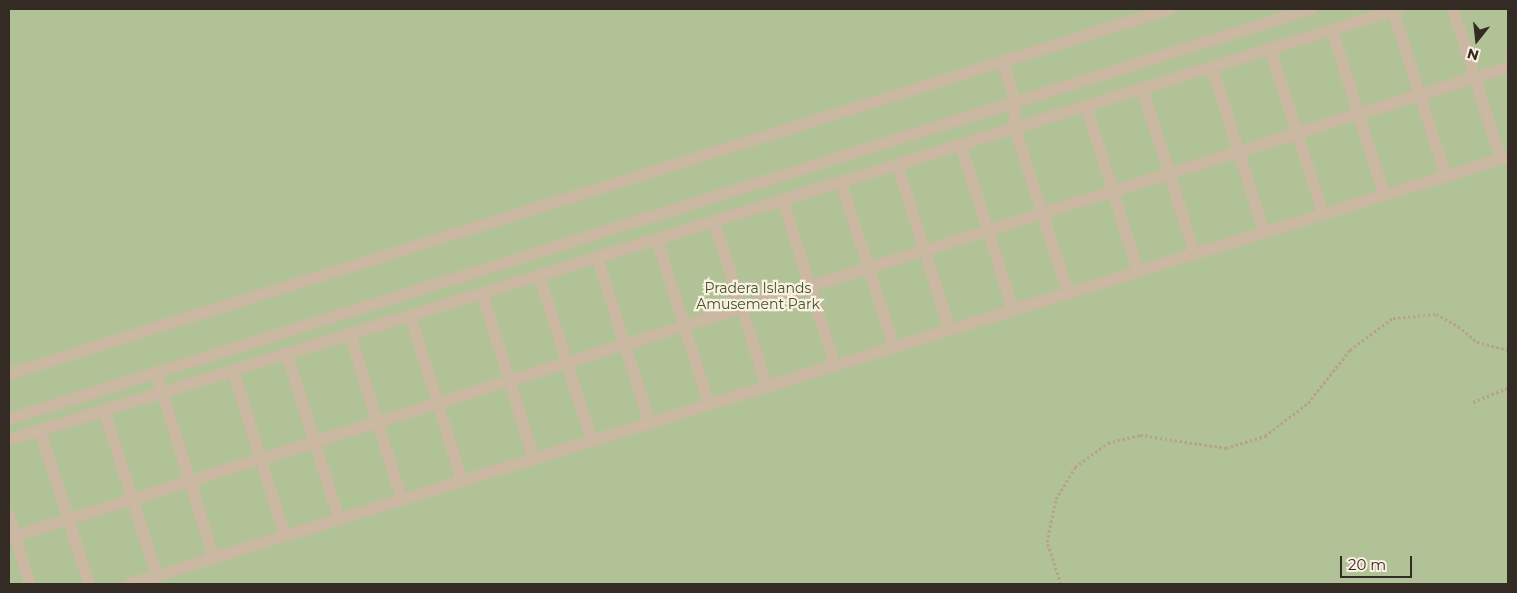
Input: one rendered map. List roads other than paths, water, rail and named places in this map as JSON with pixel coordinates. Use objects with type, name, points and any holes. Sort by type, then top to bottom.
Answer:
[{"type":"lane","points":[[9,374],[1170,9]]},
{"type":"lane","points":[[130,584],[1505,158],[1475,77],[1454,9]]},
{"type":"lane","points":[[9,419],[1304,10]]},
{"type":"lane","points":[[9,440],[1396,10],[1420,95],[1446,176]]},
{"type":"lane","points":[[1332,30],[1384,195]]},
{"type":"lane","points":[[1270,49],[1323,214]]},
{"type":"lane","points":[[1003,61],[1016,101],[1015,128],[1068,293]]},
{"type":"lane","points":[[1212,67],[1264,232]]},
{"type":"lane","points":[[12,537],[1508,67]]},
{"type":"lane","points":[[1142,88],[1194,254]]},
{"type":"lane","points":[[1086,106],[1138,271]]},
{"type":"lane","points":[[961,145],[1013,310]]},
{"type":"lane","points":[[897,164],[950,330]]},
{"type":"lane","points":[[841,182],[894,347]]},
{"type":"lane","points":[[783,200],[835,366]]},
{"type":"lane","points":[[714,221],[767,387]]},
{"type":"lane","points":[[657,239],[709,405]]},
{"type":"lane","points":[[597,258],[650,423]]},
{"type":"lane","points":[[539,275],[592,441]]},
{"type":"lane","points":[[482,293],[534,459]]},
{"type":"lane","points":[[410,315],[462,481]]},
{"type":"lane","points":[[350,334],[402,500]]},
{"type":"lane","points":[[287,354],[339,519]]},
{"type":"lane","points":[[233,370],[285,536]]},
{"type":"lane","points":[[156,373],[214,558]]},
{"type":"lane","points":[[104,410],[157,576]]},
{"type":"lane","points":[[40,430],[88,584]]},
{"type":"lane","points":[[9,516],[12,537],[30,584]]},
{"type":"park label","name":"Pradera Islands Amusement Park","points":[[758,296]]}]
